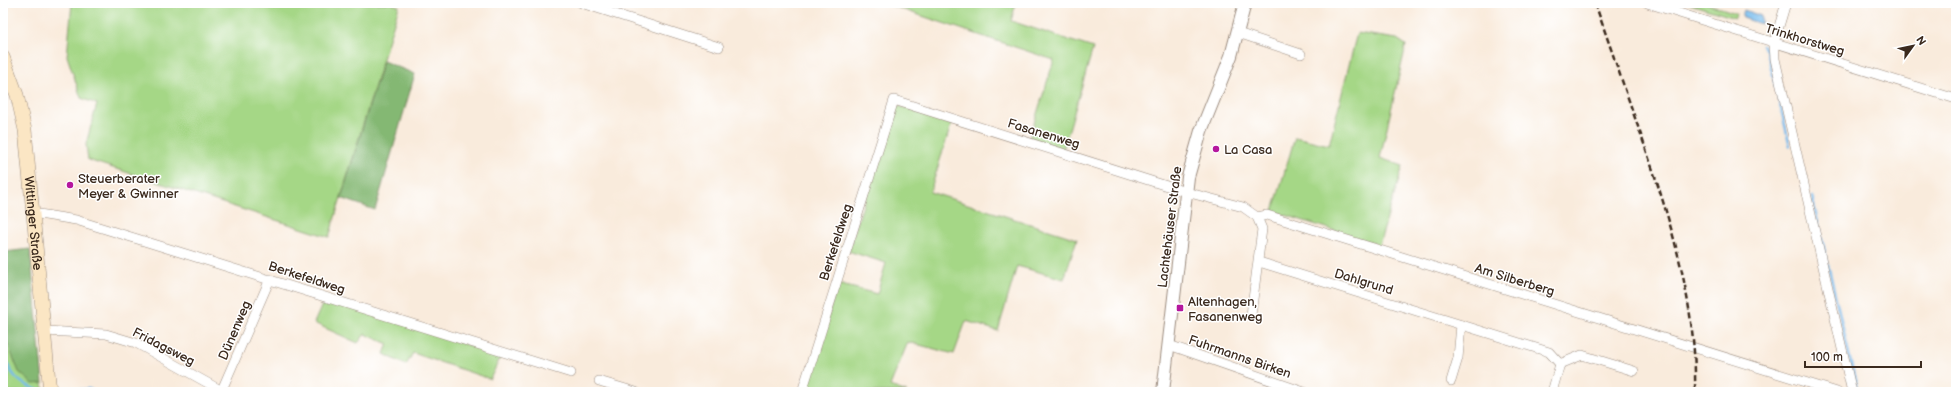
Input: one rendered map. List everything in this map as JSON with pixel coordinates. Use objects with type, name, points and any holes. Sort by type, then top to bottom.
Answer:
[{"type":"main road","name":"Wittinger Straße","points":[[3,57],[18,95],[24,130],[50,388]]},
{"type":"street","points":[[581,3],[719,47]]},
{"type":"street","name":"Lachtehäuser Straße","points":[[1162,392],[1169,345],[1186,192],[1192,161],[1201,131],[1231,56],[1245,3]]},
{"type":"street","name":"Trinkhorstweg","points":[[1647,3],[1956,99]]},
{"type":"street","points":[[1786,3],[1774,43],[1775,60],[1852,392]]},
{"type":"street","points":[[1238,33],[1302,54]]},
{"type":"street","name":"Fasanenweg","points":[[894,100],[1186,192]]},
{"type":"street","name":"Berkefeldweg","points":[[802,392],[894,100]]},
{"type":"street","name":"Am Silberberg","points":[[1186,192],[1243,207],[1257,217],[1267,215],[1837,392]]},
{"type":"street","name":"Berkefeldweg","points":[[33,213],[76,220],[270,279],[571,374]]},
{"type":"street","points":[[1251,316],[1262,229],[1257,217]]},
{"type":"street","name":"Dahlgrund","points":[[1259,262],[1549,352],[1560,364]]},
{"type":"street","name":"Dünenweg","points":[[221,391],[270,279]]},
{"type":"street","points":[[1451,381],[1458,358],[1461,325]]},
{"type":"street","name":"Fridagsweg","points":[[44,331],[106,334],[136,343],[221,391]]},
{"type":"street","name":"Fuhrmanns Birken","points":[[1169,345],[1304,392]]},
{"type":"street","points":[[1552,392],[1560,364],[1582,355],[1634,372]]},
{"type":"street","points":[[599,381],[636,392]]},
{"type":"green space","points":[[72,3],[389,3],[399,6],[329,237],[88,160],[86,144],[97,104],[81,98],[67,56]]},
{"type":"green space","points":[[883,3],[1016,3],[1011,21],[1093,48],[1063,150],[1029,139],[1054,60]]},
{"type":"green space","points":[[1687,3],[1705,3],[1736,13],[1735,18]]},
{"type":"green space","points":[[1357,33],[1397,39],[1406,45],[1380,158],[1403,166],[1379,245],[1273,211],[1295,137],[1329,145]]},
{"type":"green space","points":[[383,61],[415,74],[375,210],[341,198]]},
{"type":"green space","points":[[896,105],[952,122],[930,192],[1077,239],[1064,279],[1017,266],[998,331],[966,321],[954,354],[908,342],[890,386],[907,392],[828,392],[806,386],[838,284],[877,294],[886,263],[848,251]]},
{"type":"green space","points":[[3,244],[4,252],[30,249],[43,383],[33,384],[19,372],[4,335]]},
{"type":"green space","points":[[325,298],[501,356],[490,379],[413,353],[406,365],[384,354],[388,344],[365,334],[358,343],[314,323]]},
{"type":"green space","points":[[3,326],[4,335],[43,383],[44,392],[9,392],[3,383]]},
{"type":"water","points":[[1744,10],[1761,16],[1761,24],[1743,18],[1742,16]]},
{"type":"waterway","points":[[1762,45],[1767,51],[1790,146]]},
{"type":"waterway","points":[[1812,197],[1856,384],[1856,392]]},
{"type":"waterway","points":[[3,349],[12,373],[16,378],[28,386],[44,392]]},
{"type":"waterway","points":[[54,392],[89,389],[95,392]]},
{"type":"railway","points":[[1595,3],[1653,171],[1680,264],[1692,327],[1695,392]]},
{"type":"place","name":"La Casa","points":[[1216,149]]},
{"type":"place","name":"Steuerberater Meyer & Gwinner","points":[[70,185]]},
{"type":"place","name":"Altenhagen, Fasanenweg","points":[[1180,308]]}]
